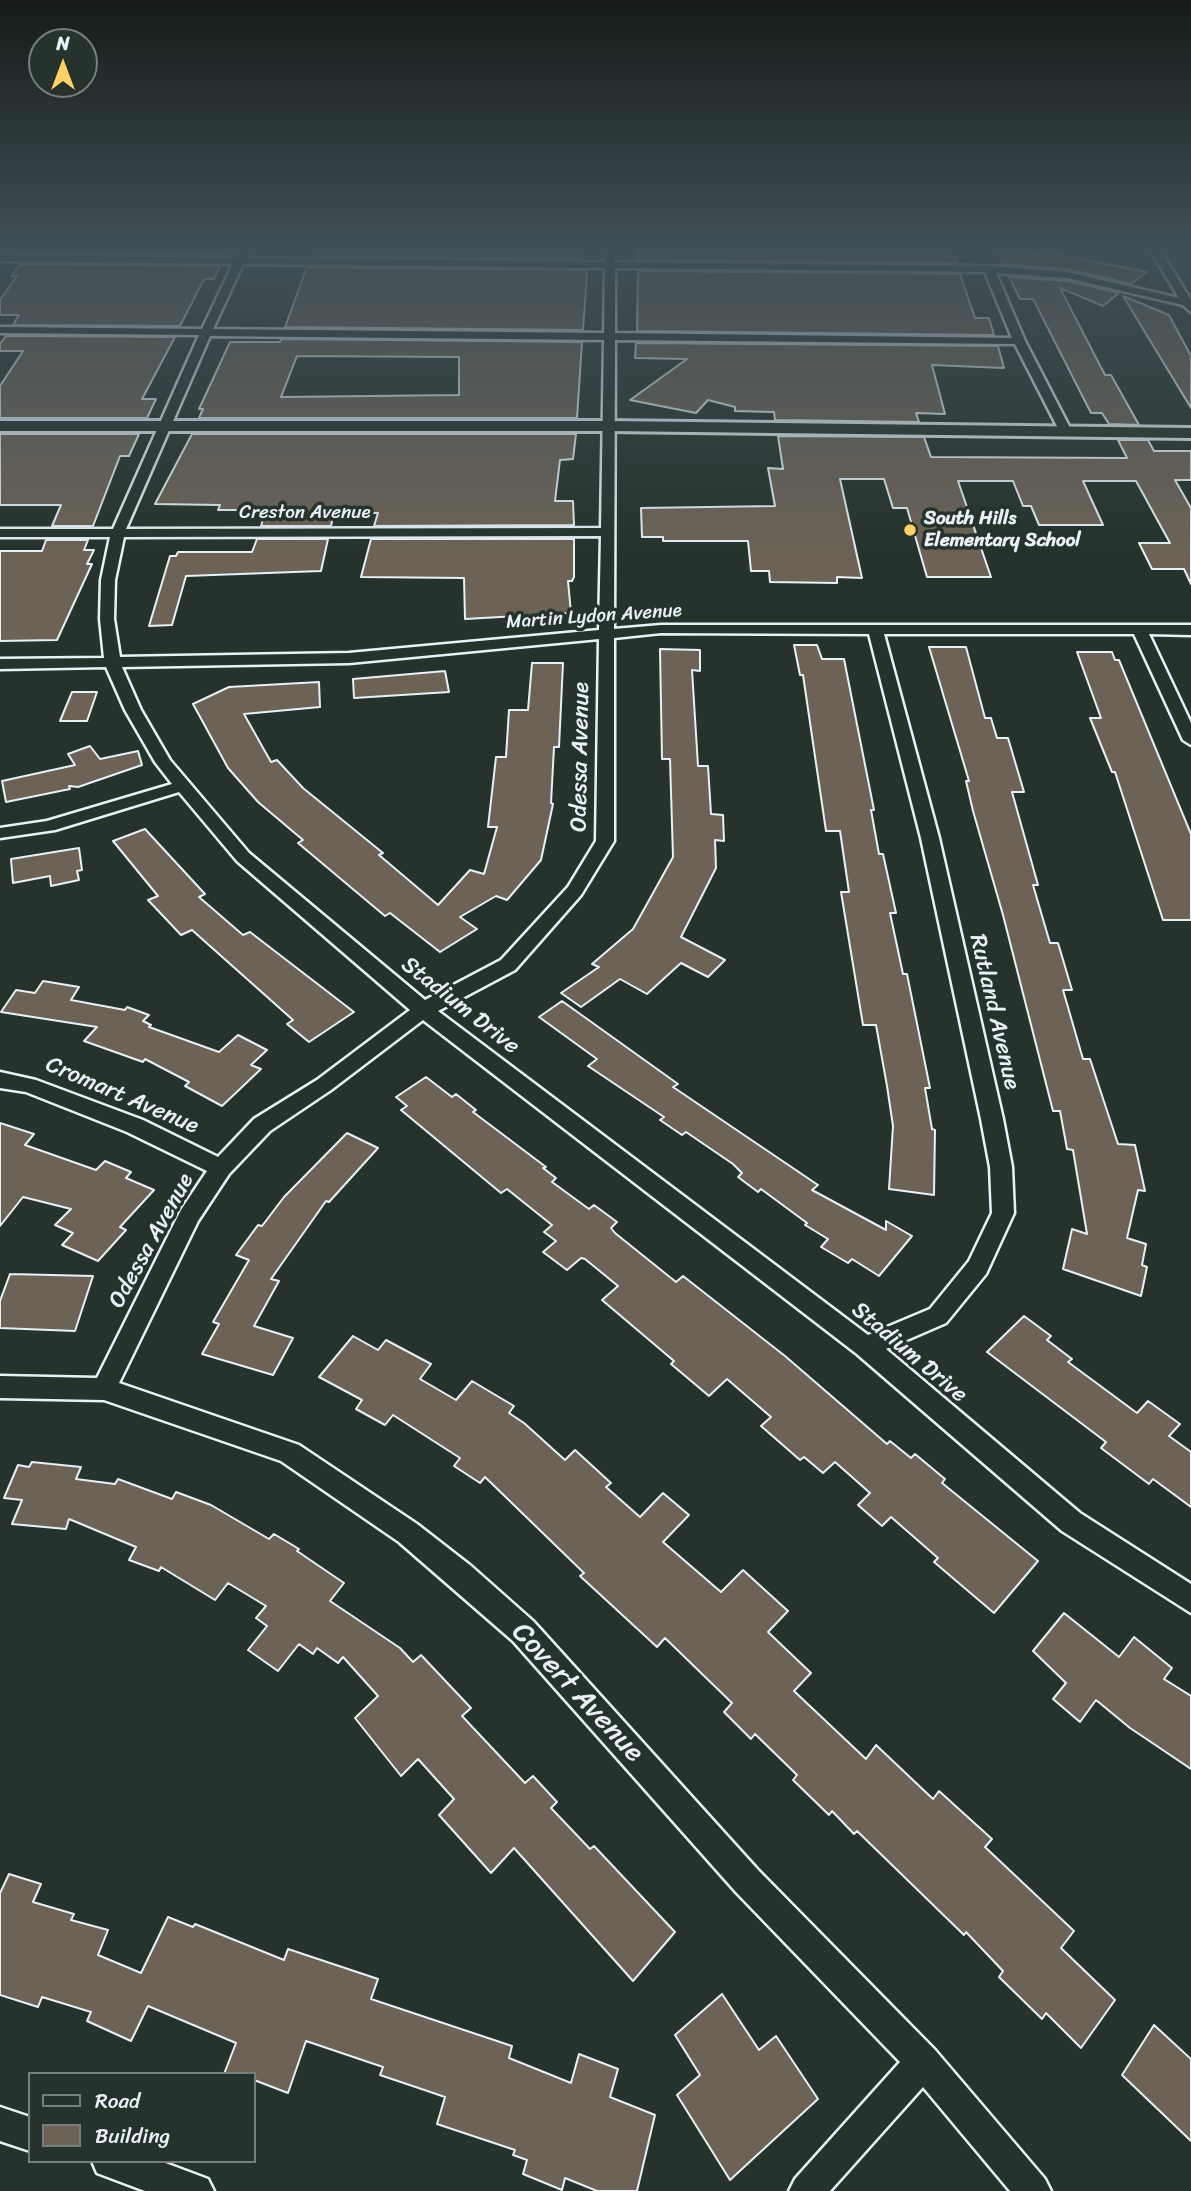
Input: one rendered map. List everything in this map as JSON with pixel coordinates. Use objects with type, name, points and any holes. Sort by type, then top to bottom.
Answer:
[{"type":"street","name":"Stadium Drive","points":[[197,350],[118,532],[108,580],[107,619],[113,664],[133,710],[163,762],[181,786],[243,857],[423,1010],[866,1347],[1071,1522],[1191,1600]]},
{"type":"street","name":"Odessa Avenue","points":[[104,1389],[189,1216],[221,1168],[262,1125],[324,1085],[423,1010],[508,965],[575,891],[605,841],[609,350]]},
{"type":"street","points":[[1024,350],[1066,432]]},
{"type":"street","points":[[0,426],[608,426],[1191,433]]},
{"type":"street","name":"Creston Avenue","points":[[0,533],[609,532]]},
{"type":"street","name":"Rutland Avenue","points":[[866,1347],[938,1316],[978,1267],[1003,1213],[1001,1167],[992,1119],[930,838],[894,690],[875,629]]},
{"type":"street","points":[[1139,629],[1191,740]]},
{"type":"street","name":"Martin Lydon Avenue","points":[[0,664],[349,658],[608,632],[1191,630]]},
{"type":"street","points":[[0,833],[49,827],[181,786]]},
{"type":"street","name":"Cromart Avenue","points":[[0,1080],[29,1085],[135,1126],[221,1168]]},
{"type":"street","name":"Covert Avenue","points":[[0,1387],[104,1389],[290,1453],[408,1533],[461,1575],[523,1632],[747,1881],[923,2062],[1033,2191]]},
{"type":"street","points":[[807,2191],[923,2062]]},
{"type":"street","points":[[0,2124],[28,2133]]},
{"type":"street","points":[[115,2163],[196,2191]]},
{"type":"building","points":[[168,350],[142,399],[156,399],[147,418],[0,418],[0,386],[23,351],[0,351]]},
{"type":"building","points":[[226,350],[581,350],[577,418],[199,418],[203,409],[199,409]],"holes":[[[297,356],[459,357],[459,395],[281,397]]]},
{"type":"building","points":[[636,350],[999,350],[1004,368],[932,365],[945,414],[916,413],[919,422],[775,420],[774,412],[735,411],[735,407],[708,400],[696,413],[630,400],[687,359],[635,358]]},
{"type":"building","points":[[1059,350],[1092,350],[1105,375],[1111,375],[1139,425],[1109,424],[1102,413],[1091,413]]},
{"type":"building","points":[[1156,350],[1188,350],[1191,356],[1191,408]]},
{"type":"building","points":[[0,434],[139,434],[129,456],[120,456],[93,526],[52,526],[61,505],[0,505]]},
{"type":"building","points":[[192,434],[576,434],[573,459],[560,460],[555,501],[573,501],[574,525],[374,526],[378,513],[334,513],[331,526],[261,526],[266,510],[218,510],[220,505],[155,504]]},
{"type":"building","points":[[778,436],[924,437],[931,457],[1127,458],[1118,440],[1148,440],[1154,451],[1191,451],[1191,480],[1175,480],[1191,508],[1191,584],[1184,569],[1152,569],[1139,543],[1170,543],[1136,481],[1083,481],[1103,525],[1039,525],[1031,506],[1023,506],[1013,481],[958,481],[991,577],[927,577],[907,508],[893,508],[884,479],[840,479],[862,578],[837,577],[837,583],[770,582],[769,571],[751,571],[748,541],[663,541],[663,537],[642,537],[641,508],[775,506],[768,468],[783,469]]},
{"type":"building","points":[[257,539],[328,539],[321,571],[186,576],[172,625],[149,626],[170,556],[176,556],[178,552],[252,552]]},
{"type":"building","points":[[371,539],[574,539],[574,577],[572,581],[568,581],[571,613],[465,619],[464,578],[361,577]]},
{"type":"building","points":[[46,540],[88,540],[84,550],[94,550],[87,564],[92,564],[57,640],[0,641],[0,551],[42,551]]},
{"type":"building","points":[[794,645],[817,645],[822,659],[844,659],[874,810],[871,810],[879,854],[883,854],[896,913],[890,913],[903,974],[907,974],[930,1088],[925,1088],[932,1129],[935,1130],[934,1195],[889,1189],[893,1126],[887,1086],[876,1025],[863,1025],[841,892],[849,892],[840,831],[826,831],[803,675],[800,675]]},
{"type":"building","points":[[929,647],[966,647],[985,718],[991,718],[997,738],[1008,738],[1024,792],[1012,792],[1038,885],[1033,885],[1050,943],[1058,943],[1072,990],[1063,990],[1083,1059],[1090,1059],[1118,1144],[1135,1145],[1145,1191],[1138,1190],[1127,1238],[1146,1244],[1142,1265],[1147,1267],[1141,1296],[1063,1269],[1072,1229],[1087,1234],[1073,1150],[1067,1149],[1060,1111],[1053,1111],[1003,915],[973,811],[966,781],[969,781]]},
{"type":"building","points":[[660,649],[700,650],[700,671],[692,670],[698,766],[708,766],[711,814],[723,815],[724,841],[715,840],[716,868],[681,937],[725,960],[708,977],[681,963],[647,994],[620,979],[581,1007],[561,993],[599,967],[592,964],[633,929],[673,857],[670,759],[662,759]]},
{"type":"building","points":[[1077,652],[1112,652],[1115,660],[1119,660],[1191,834],[1191,920],[1163,920],[1115,772],[1112,772],[1090,718],[1101,718]]},
{"type":"building","points":[[532,663],[563,663],[559,747],[554,747],[553,804],[541,860],[507,900],[496,896],[460,917],[477,929],[440,952],[390,913],[385,916],[298,843],[303,840],[258,802],[228,768],[193,704],[229,687],[319,682],[320,707],[244,714],[271,762],[277,760],[303,788],[383,853],[379,855],[438,905],[470,870],[484,874],[497,827],[488,827],[496,757],[506,757],[509,710],[528,710]]},
{"type":"building","points":[[445,671],[449,692],[354,698],[353,679]]},
{"type":"building","points":[[72,692],[97,692],[87,721],[60,721]]},
{"type":"building","points":[[90,746],[100,759],[138,751],[142,765],[78,787],[69,786],[70,789],[6,802],[2,781],[75,765],[68,754]]},
{"type":"building","points":[[145,829],[205,894],[199,897],[243,935],[250,932],[354,1012],[309,1042],[287,1024],[293,1020],[192,930],[181,935],[148,900],[158,896],[113,841]]},
{"type":"building","points":[[79,848],[82,870],[77,871],[79,880],[51,886],[50,876],[13,883],[11,859]]},
{"type":"building","points":[[43,981],[79,987],[71,1000],[125,1010],[127,1007],[149,1015],[143,1021],[151,1025],[149,1027],[219,1052],[238,1035],[267,1050],[251,1065],[261,1069],[222,1106],[185,1086],[189,1082],[145,1059],[143,1062],[84,1041],[97,1027],[1,1012],[16,990],[35,993]]},
{"type":"building","points":[[562,1001],[678,1084],[673,1087],[818,1185],[812,1190],[886,1230],[886,1221],[912,1236],[879,1276],[852,1259],[848,1263],[821,1247],[828,1239],[805,1225],[807,1223],[761,1189],[758,1192],[738,1177],[742,1173],[733,1164],[686,1132],[682,1135],[660,1120],[664,1117],[588,1066],[597,1059],[539,1017]]},
{"type":"building","points":[[426,1077],[452,1097],[456,1094],[476,1110],[473,1112],[546,1167],[543,1168],[556,1178],[552,1182],[589,1209],[594,1205],[617,1222],[611,1228],[615,1233],[676,1282],[683,1276],[785,1356],[887,1444],[890,1441],[911,1458],[915,1454],[945,1479],[942,1483],[1038,1561],[994,1613],[934,1562],[938,1558],[891,1517],[882,1526],[858,1505],[870,1493],[835,1462],[823,1473],[804,1457],[800,1460],[761,1426],[771,1417],[727,1379],[709,1396],[671,1364],[674,1361],[602,1300],[618,1286],[585,1259],[581,1258],[567,1270],[543,1252],[556,1241],[544,1232],[552,1225],[507,1189],[501,1193],[401,1110],[407,1106],[396,1097]]},
{"type":"building","points":[[0,1123],[34,1134],[25,1145],[96,1170],[105,1161],[131,1172],[126,1178],[154,1190],[120,1227],[126,1230],[98,1261],[62,1245],[73,1233],[55,1225],[71,1209],[23,1197],[0,1226]]},
{"type":"building","points":[[347,1133],[378,1148],[329,1202],[326,1201],[271,1279],[279,1281],[254,1326],[293,1338],[273,1375],[202,1354],[219,1324],[213,1322],[249,1260],[236,1255],[258,1225],[262,1226],[284,1197]]},
{"type":"building","points":[[10,1274],[93,1276],[75,1331],[0,1328],[0,1301]]},
{"type":"building","points":[[1024,1316],[1051,1336],[1047,1340],[1072,1359],[1068,1362],[1137,1413],[1148,1401],[1180,1424],[1169,1436],[1191,1452],[1191,1507],[1153,1479],[1149,1484],[1101,1448],[1106,1442],[987,1352]]},
{"type":"building","points":[[353,1336],[378,1350],[386,1340],[431,1364],[420,1379],[456,1400],[472,1381],[514,1406],[509,1413],[565,1460],[575,1450],[611,1483],[606,1487],[640,1517],[663,1493],[689,1515],[663,1542],[721,1592],[743,1570],[788,1611],[768,1632],[811,1673],[794,1691],[866,1759],[876,1745],[933,1799],[939,1791],[992,1839],[985,1847],[1074,1931],[1061,1948],[1115,2000],[1081,2048],[1046,2013],[1042,2019],[999,1977],[1003,1971],[966,1932],[964,1935],[857,1831],[854,1834],[832,1811],[829,1815],[793,1780],[797,1775],[755,1734],[751,1739],[724,1712],[732,1703],[665,1638],[657,1647],[580,1576],[584,1573],[485,1477],[480,1483],[454,1466],[460,1458],[393,1415],[385,1425],[356,1409],[362,1400],[319,1377]]},
{"type":"building","points":[[32,1462],[81,1467],[76,1479],[115,1484],[118,1479],[172,1499],[176,1492],[211,1505],[269,1539],[274,1534],[299,1549],[297,1551],[344,1583],[330,1601],[400,1648],[413,1662],[421,1655],[471,1708],[462,1716],[525,1783],[533,1776],[557,1802],[551,1808],[590,1849],[594,1846],[675,1932],[633,1981],[514,1848],[491,1873],[439,1815],[454,1799],[418,1759],[401,1776],[355,1718],[378,1696],[343,1657],[338,1663],[317,1648],[313,1654],[299,1644],[278,1671],[248,1650],[267,1626],[256,1618],[266,1606],[228,1583],[215,1600],[161,1567],[159,1571],[129,1560],[136,1547],[69,1519],[66,1529],[12,1524],[22,1500],[4,1498],[18,1465],[29,1467]]},
{"type":"building","points":[[1064,1613],[1119,1657],[1134,1637],[1172,1668],[1164,1679],[1191,1696],[1191,1769],[1130,1728],[1096,1700],[1080,1722],[1053,1699],[1066,1683],[1033,1651]]},
{"type":"building","points":[[9,1874],[41,1884],[33,1902],[74,1914],[71,1920],[108,1930],[98,1955],[141,1973],[168,1917],[193,1927],[195,1924],[284,1960],[288,1949],[378,1979],[371,1999],[512,2046],[509,2058],[571,2083],[579,2054],[618,2069],[610,2097],[655,2115],[637,2191],[597,2191],[565,2178],[562,2190],[523,2174],[527,2160],[513,2155],[515,2150],[437,2124],[445,2097],[380,2075],[383,2067],[306,2041],[288,2093],[256,2081],[256,2072],[225,2072],[236,2043],[148,2006],[131,2041],[87,2021],[91,2012],[42,1997],[38,2007],[0,1995],[0,1893]]},
{"type":"building","points":[[722,1994],[759,2050],[776,2036],[818,2099],[730,2180],[677,2095],[700,2075],[675,2035]]},
{"type":"building","points":[[1154,2025],[1191,2059],[1191,2141],[1122,2075]]},
{"type":"place","name":"South Hills Elementary School","points":[[910,530]]}]
